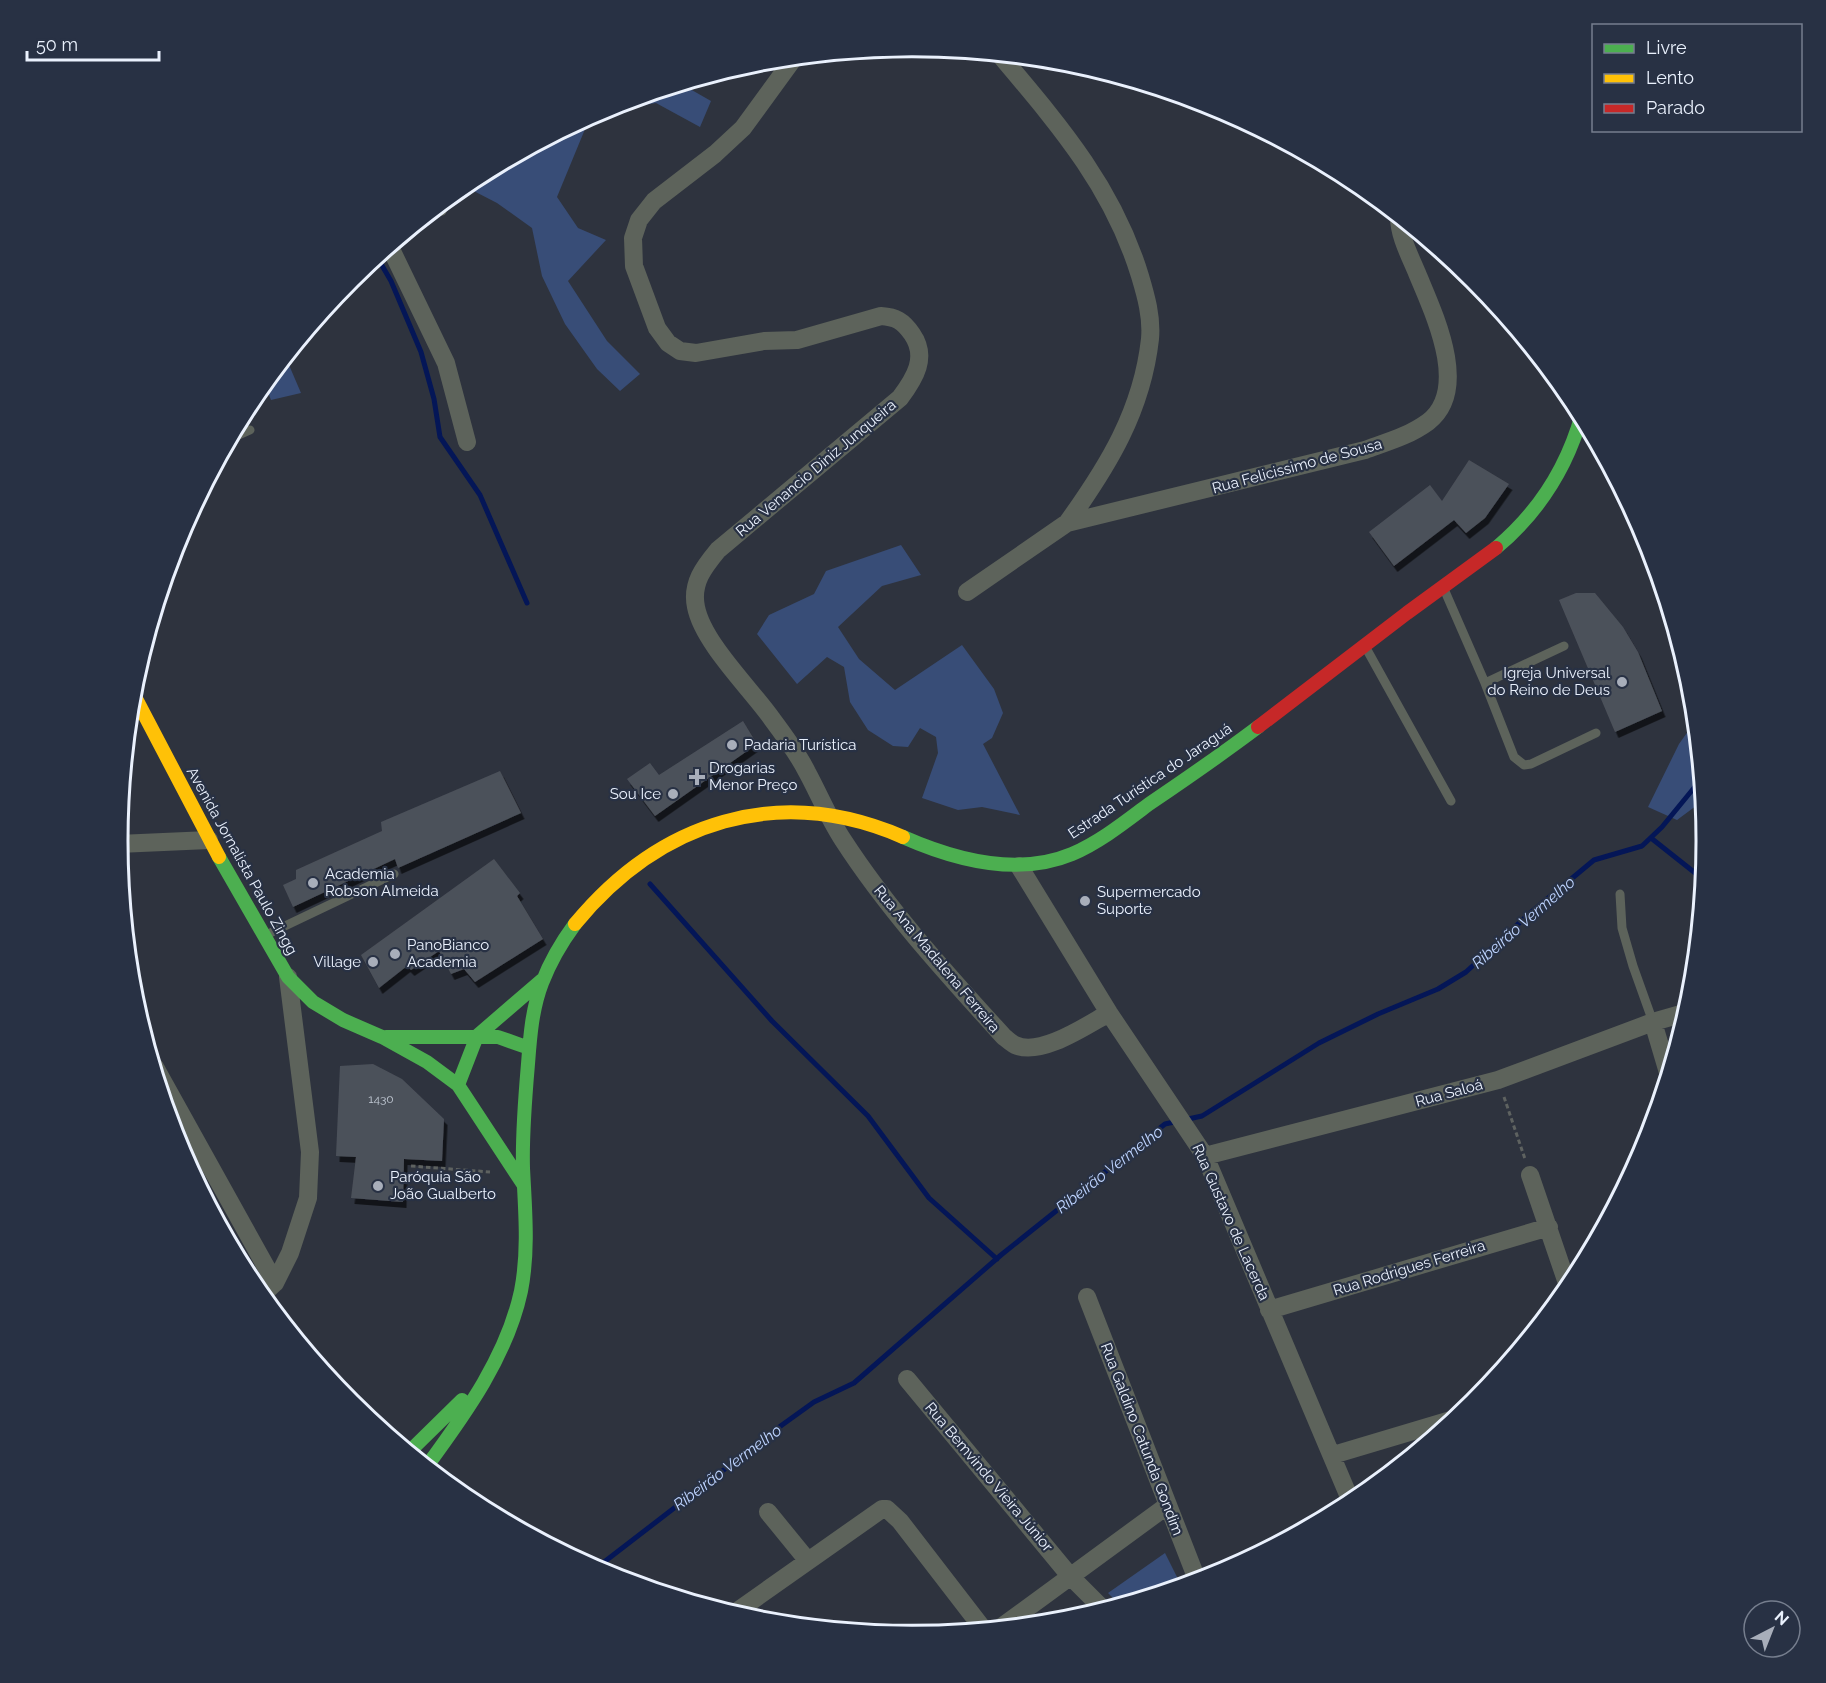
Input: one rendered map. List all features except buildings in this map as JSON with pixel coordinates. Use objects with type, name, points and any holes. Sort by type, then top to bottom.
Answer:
[{"type":"main road","name":"Estrada Turística do Jaraguá","points":[[431,1461],[468,1409],[486,1378],[515,1309],[525,1267],[525,1187],[522,1138],[530,1048],[536,1003],[542,980],[556,953],[587,910],[620,878],[672,841],[722,822],[762,813],[828,813],[868,823],[940,852],[984,862],[1019,866],[1048,862],[1071,854],[1122,824],[1287,706],[1494,551],[1533,512],[1557,478],[1578,427]]},
{"type":"main road","name":"Avenida Jornalista Paulo Zingg","points":[[141,707],[210,840],[288,977],[313,1002],[343,1020],[382,1037],[427,1062],[458,1085],[525,1187]]},
{"type":"main road","points":[[458,1085],[477,1036],[542,980]]},
{"type":"main road","name":"Avenida Jornalista Paulo Zingg","points":[[382,1037],[498,1037],[516,1041],[530,1048]]},
{"type":"main road","points":[[493,1136],[509,1144],[516,1143],[522,1138]]},
{"type":"main road","name":"Estrada Turística do Jaraguá","points":[[415,1447],[486,1378]]},
{"type":"street","points":[[1007,63],[1080,152],[1111,202],[1132,250],[1148,301],[1150,336],[1143,382],[1128,424],[1100,477],[1067,523]]},
{"type":"street","name":"Rua Venancio Diniz Junqueira","points":[[787,68],[743,128],[715,154],[654,201],[639,220],[633,238],[634,266],[657,328],[668,343],[680,351],[696,353],[764,341],[797,340],[881,316],[895,316],[906,324],[919,343],[920,362],[913,381],[900,398],[718,550],[701,571],[695,588],[696,608],[706,630],[729,666],[772,718],[806,769],[828,813]]},
{"type":"street","name":"Rua Felicissimo de Sousa","points":[[967,592],[1067,523],[1365,450],[1409,434],[1430,421],[1440,407],[1447,389],[1447,358],[1436,318],[1400,226]]},
{"type":"street","points":[[393,255],[446,363],[468,442]]},
{"type":"street","name":"Rua Ana Madalena Ferreira","points":[[828,813],[876,888],[921,944],[1004,1037],[1017,1046],[1048,1045],[1109,1013]]},
{"type":"street","points":[[128,844],[210,840]]},
{"type":"street","name":"Rua Gustavo de Lacerda","points":[[1019,866],[1109,1013],[1202,1150],[1348,1494]]},
{"type":"street","points":[[269,1288],[290,1253],[308,1198],[310,1152],[288,977]]},
{"type":"street","name":"Rua Saloá","points":[[1202,1150],[1498,1080],[1678,1015]]},
{"type":"street","points":[[1653,1022],[1665,1064]]},
{"type":"street","points":[[176,1109],[264,1281]]},
{"type":"street","points":[[1530,1175],[1565,1277]]},
{"type":"street","name":"Rua Rodrigues Ferreira","points":[[1269,1310],[1549,1227]]},
{"type":"street","name":"Rua Galdino Catunda Gondim","points":[[1087,1297],[1194,1573]]},
{"type":"street","name":"Rua Bemvindo Vieira Júnior","points":[[907,1379],[1070,1576],[1097,1603]]},
{"type":"street","points":[[1333,1455],[1438,1424]]},
{"type":"street","points":[[1012,1619],[1167,1505]]},
{"type":"street","points":[[743,1607],[842,1538],[876,1511],[887,1509],[900,1521],[978,1623]]},
{"type":"street","points":[[768,1512],[808,1561]]},
{"type":"lane","points":[[244,433],[250,430]]},
{"type":"lane","points":[[1443,587],[1514,757],[1524,765],[1531,764],[1596,733]]},
{"type":"lane","points":[[1365,646],[1451,801]]},
{"type":"lane","points":[[1485,683],[1564,646]]},
{"type":"lane","points":[[263,936],[394,874]]},
{"type":"lane","points":[[1620,894],[1622,928],[1653,1022]]},
{"type":"path","points":[[1498,1080],[1530,1175]]},
{"type":"path","points":[[411,1166],[493,1173]]},
{"type":"shaded area","points":[[691,90],[711,101],[700,127],[656,103],[646,105]]},
{"type":"shaded area","points":[[585,130],[557,197],[578,228],[606,240],[568,281],[607,341],[640,374],[620,391],[597,369],[565,324],[542,276],[532,228],[497,203],[474,191],[521,162]]},
{"type":"shaded area","points":[[289,366],[301,393],[271,400],[269,395]]},
{"type":"shaded area","points":[[901,545],[921,575],[882,586],[838,627],[859,659],[895,690],[962,645],[994,689],[1003,713],[992,738],[983,744],[1020,815],[982,807],[958,810],[922,798],[938,753],[936,737],[920,728],[908,747],[893,746],[868,730],[850,702],[844,667],[827,657],[797,684],[757,634],[769,615],[814,594],[826,571]]},
{"type":"shaded area","points":[[1689,729],[1696,806],[1677,820],[1648,807],[1679,744]]},
{"type":"shaded area","points":[[1165,1553],[1178,1579],[1114,1599],[1108,1593]]},
{"type":"waterway","points":[[382,265],[391,281],[421,352],[434,399],[440,437],[480,495],[527,603]]},
{"type":"waterway","name":"Ribeirão Vermelho","points":[[604,1562],[814,1402],[854,1383],[1001,1255],[1165,1124],[1202,1116],[1319,1043],[1378,1014],[1438,989],[1466,972],[1529,914],[1594,860],[1642,846],[1662,827],[1696,786]]},
{"type":"waterway","points":[[1651,838],[1696,874]]},
{"type":"waterway","points":[[650,884],[772,1021],[868,1116],[929,1198],[997,1259]]},
{"type":"traffic: fast","points":[[1496,548],[1525,519],[1550,488],[1560,471],[1578,427]]},
{"type":"traffic: fast","points":[[903,837],[944,853],[986,863],[1008,865],[1051,861],[1072,854],[1102,838],[1258,727]]},
{"type":"traffic: fast","points":[[219,857],[288,977],[313,1002],[343,1020],[382,1037],[427,1062],[458,1085],[523,1184]]},
{"type":"traffic: fast","points":[[431,1461],[483,1383],[515,1315],[525,1260],[523,1142],[532,1023],[545,975],[575,924]]},
{"type":"traffic: fast","points":[[458,1085],[477,1036],[542,980]]},
{"type":"traffic: fast","points":[[386,1037],[498,1037],[529,1048]]},
{"type":"traffic: fast","points":[[414,1447],[462,1400]]},
{"type":"traffic: slow","points":[[141,707],[219,857]]},
{"type":"traffic: slow","points":[[575,924],[608,888],[645,859],[683,837],[724,822],[767,814],[811,813],[857,821],[903,837]]},
{"type":"traffic: jam","points":[[1258,727],[1496,548]]},
{"type":"place","name":"Igreja Universal do Reino de Deus","points":[[1622,682]]},
{"type":"place","name":"Padaria Turística","points":[[732,745]]},
{"type":"place","name":"Drogarias Menor Preço","points":[[697,777]]},
{"type":"place","name":"Sou Ice","points":[[673,794]]},
{"type":"place","name":"Academia Robson Almeida","points":[[313,883]]},
{"type":"place","name":"Supermercado Suporte","points":[[1085,901]]},
{"type":"place","name":"PanoBianco Academia","points":[[395,954]]},
{"type":"place","name":"Village","points":[[373,962]]},
{"type":"place","name":"Paróquia São João Gualberto","points":[[378,1186]]}]
